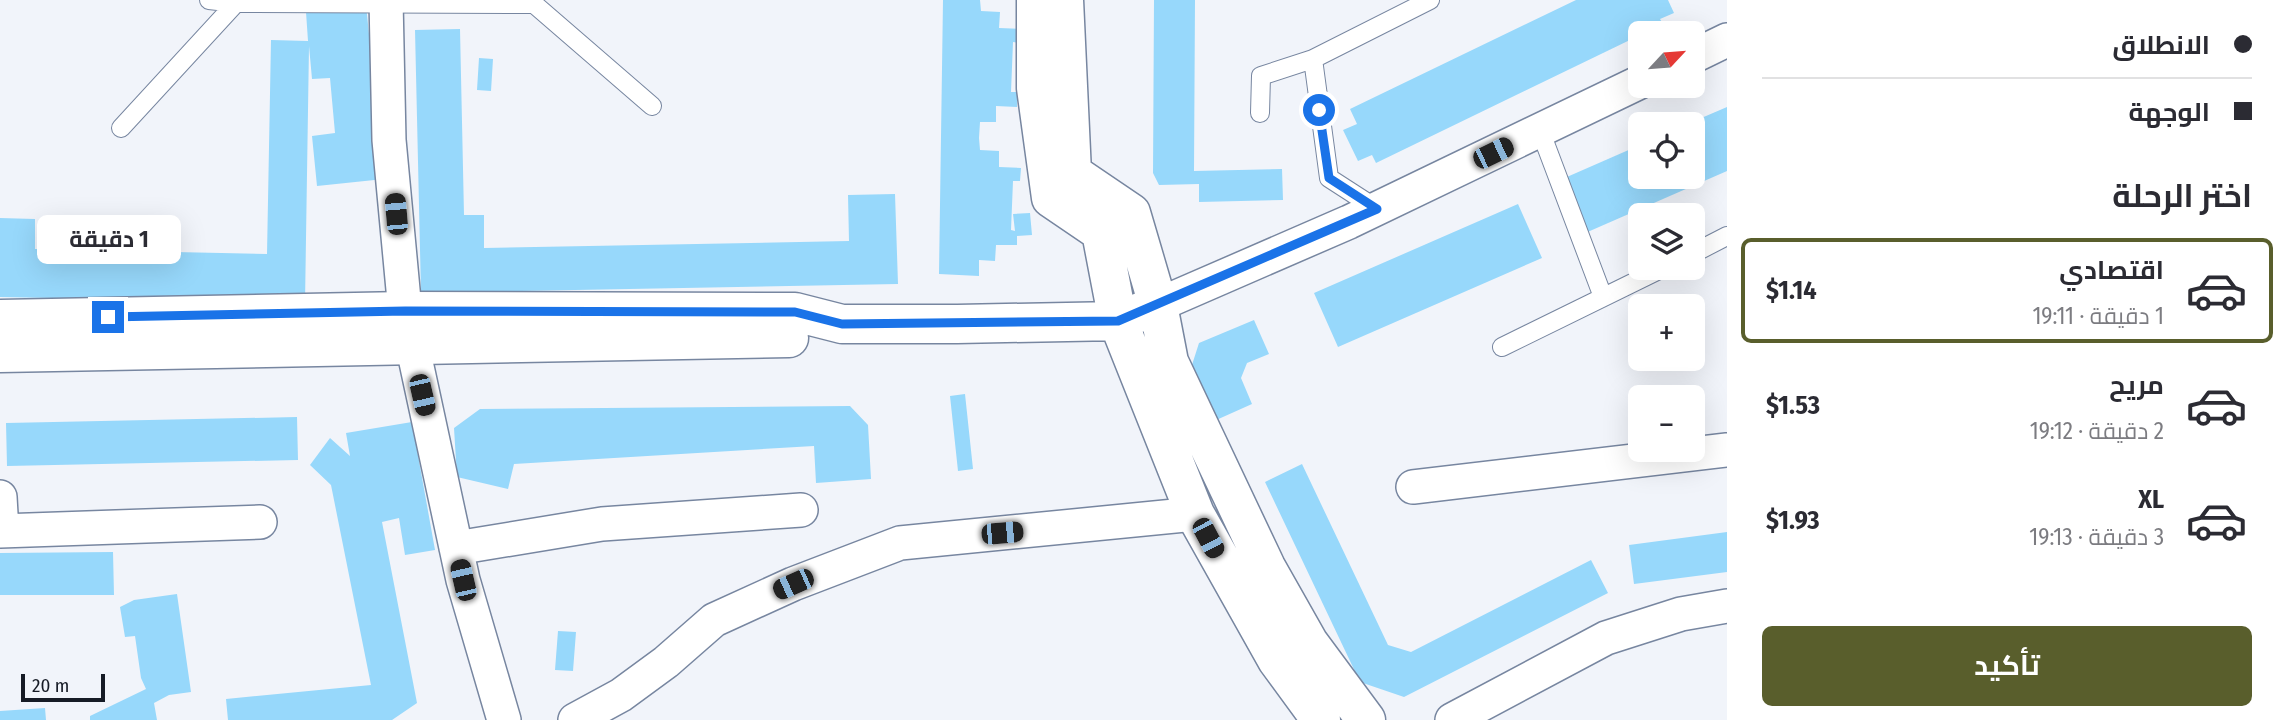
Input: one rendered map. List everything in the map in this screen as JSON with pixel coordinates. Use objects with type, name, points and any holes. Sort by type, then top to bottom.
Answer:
[{"type":"main road","points":[[1036,0],[1036,88],[1051,198],[1101,232],[1118,321],[1195,514],[1277,660],[1321,720]]},
{"type":"main road","points":[[1064,0],[1072,173],[1130,213],[1158,305],[1169,362],[1266,567],[1309,643],[1366,720]]},
{"type":"main road","points":[[0,319],[798,338],[842,324],[1118,321],[1158,305]]},
{"type":"main road","points":[[0,353],[408,327]]},
{"type":"street","points":[[386,2],[389,141],[408,327],[456,548],[504,720]]},
{"type":"street","points":[[1705,51],[1727,40]]},
{"type":"street","points":[[1158,305],[1377,209],[1628,88]]},
{"type":"street","points":[[1413,487],[1727,450]]},
{"type":"street","points":[[0,497],[1,531],[260,522]]},
{"type":"street","points":[[456,548],[602,524],[801,510]]},
{"type":"street","points":[[575,720],[621,695],[666,662],[714,620],[793,584],[900,543],[1195,514]]},
{"type":"street","points":[[1452,720],[1606,638],[1681,614],[1727,606]]},
{"type":"lane","points":[[209,0],[236,3],[534,4],[652,106]]},
{"type":"lane","points":[[1260,113],[1261,76],[1313,59],[1430,0]]},
{"type":"lane","points":[[121,128],[236,3]]},
{"type":"lane","points":[[1313,59],[1329,178],[1377,209]]},
{"type":"lane","points":[[1539,130],[1603,297]]},
{"type":"lane","points":[[1705,247],[1727,236]]},
{"type":"lane","points":[[1502,347],[1639,280]]},
{"type":"building","points":[[943,0],[980,0],[981,11],[1000,12],[999,28],[1021,29],[1021,43],[1013,42],[1011,92],[1017,92],[1017,107],[996,106],[996,122],[980,122],[979,138],[980,150],[999,151],[999,167],[1021,168],[1020,181],[1013,181],[1011,230],[1015,231],[1013,214],[1030,213],[1032,235],[1017,236],[1017,245],[996,245],[995,261],[979,260],[979,276],[939,274]]},
{"type":"building","points":[[1154,0],[1195,0],[1194,171],[1282,169],[1283,200],[1199,202],[1199,184],[1159,185],[1153,173]]},
{"type":"building","points":[[1576,0],[1668,0],[1674,13],[1660,19],[1661,21],[1628,21],[1628,41],[1376,163],[1372,155],[1358,161],[1343,130],[1357,124],[1350,109]]},
{"type":"building","points":[[366,5],[384,179],[317,186],[312,136],[335,133],[330,78],[312,79],[309,46],[305,303],[0,297],[0,218],[35,219],[35,249],[267,254],[271,40],[308,41],[306,12]]},
{"type":"building","points":[[460,29],[464,215],[484,215],[484,248],[849,241],[848,195],[895,194],[898,284],[421,293],[415,30]]},
{"type":"building","points":[[479,58],[493,59],[491,91],[477,90]]},
{"type":"building","points":[[1727,107],[1727,171],[1705,181],[1705,116]]},
{"type":"building","points":[[1628,150],[1628,189],[1686,189],[1654,203],[1628,203],[1628,214],[1583,234],[1560,180]]},
{"type":"building","points":[[1518,204],[1542,258],[1338,347],[1314,293]]},
{"type":"building","points":[[1254,320],[1269,354],[1247,363],[1241,378],[1252,404],[1214,421],[1191,368],[1199,343]]},
{"type":"building","points":[[965,394],[973,469],[958,471],[950,396]]},
{"type":"building","points":[[850,406],[868,425],[871,479],[816,483],[814,446],[514,464],[508,489],[457,477],[454,428],[480,409]]},
{"type":"building","points":[[297,417],[298,460],[7,466],[6,423]]},
{"type":"building","points":[[412,422],[435,550],[405,555],[399,518],[382,522],[417,703],[392,720],[228,720],[226,699],[371,685],[331,485],[310,465],[330,438],[350,456],[346,433]]},
{"type":"building","points":[[1302,464],[1388,645],[1411,652],[1591,560],[1608,593],[1404,697],[1360,682],[1265,482]]},
{"type":"building","points":[[1727,532],[1727,572],[1634,584],[1629,545]]},
{"type":"building","points":[[113,552],[114,595],[0,595],[0,553]]},
{"type":"building","points":[[177,594],[191,692],[169,695],[154,703],[157,720],[90,720],[90,716],[146,689],[141,678],[135,636],[125,637],[120,607],[134,600]]},
{"type":"building","points":[[558,631],[576,632],[573,671],[555,670]]},
{"type":"building","points":[[45,708],[46,720],[0,720],[0,711]]},
{"type":"route","points":[[108,317],[405,311],[795,312],[842,324],[1118,321],[1377,209],[1329,178],[1319,110]]}]
